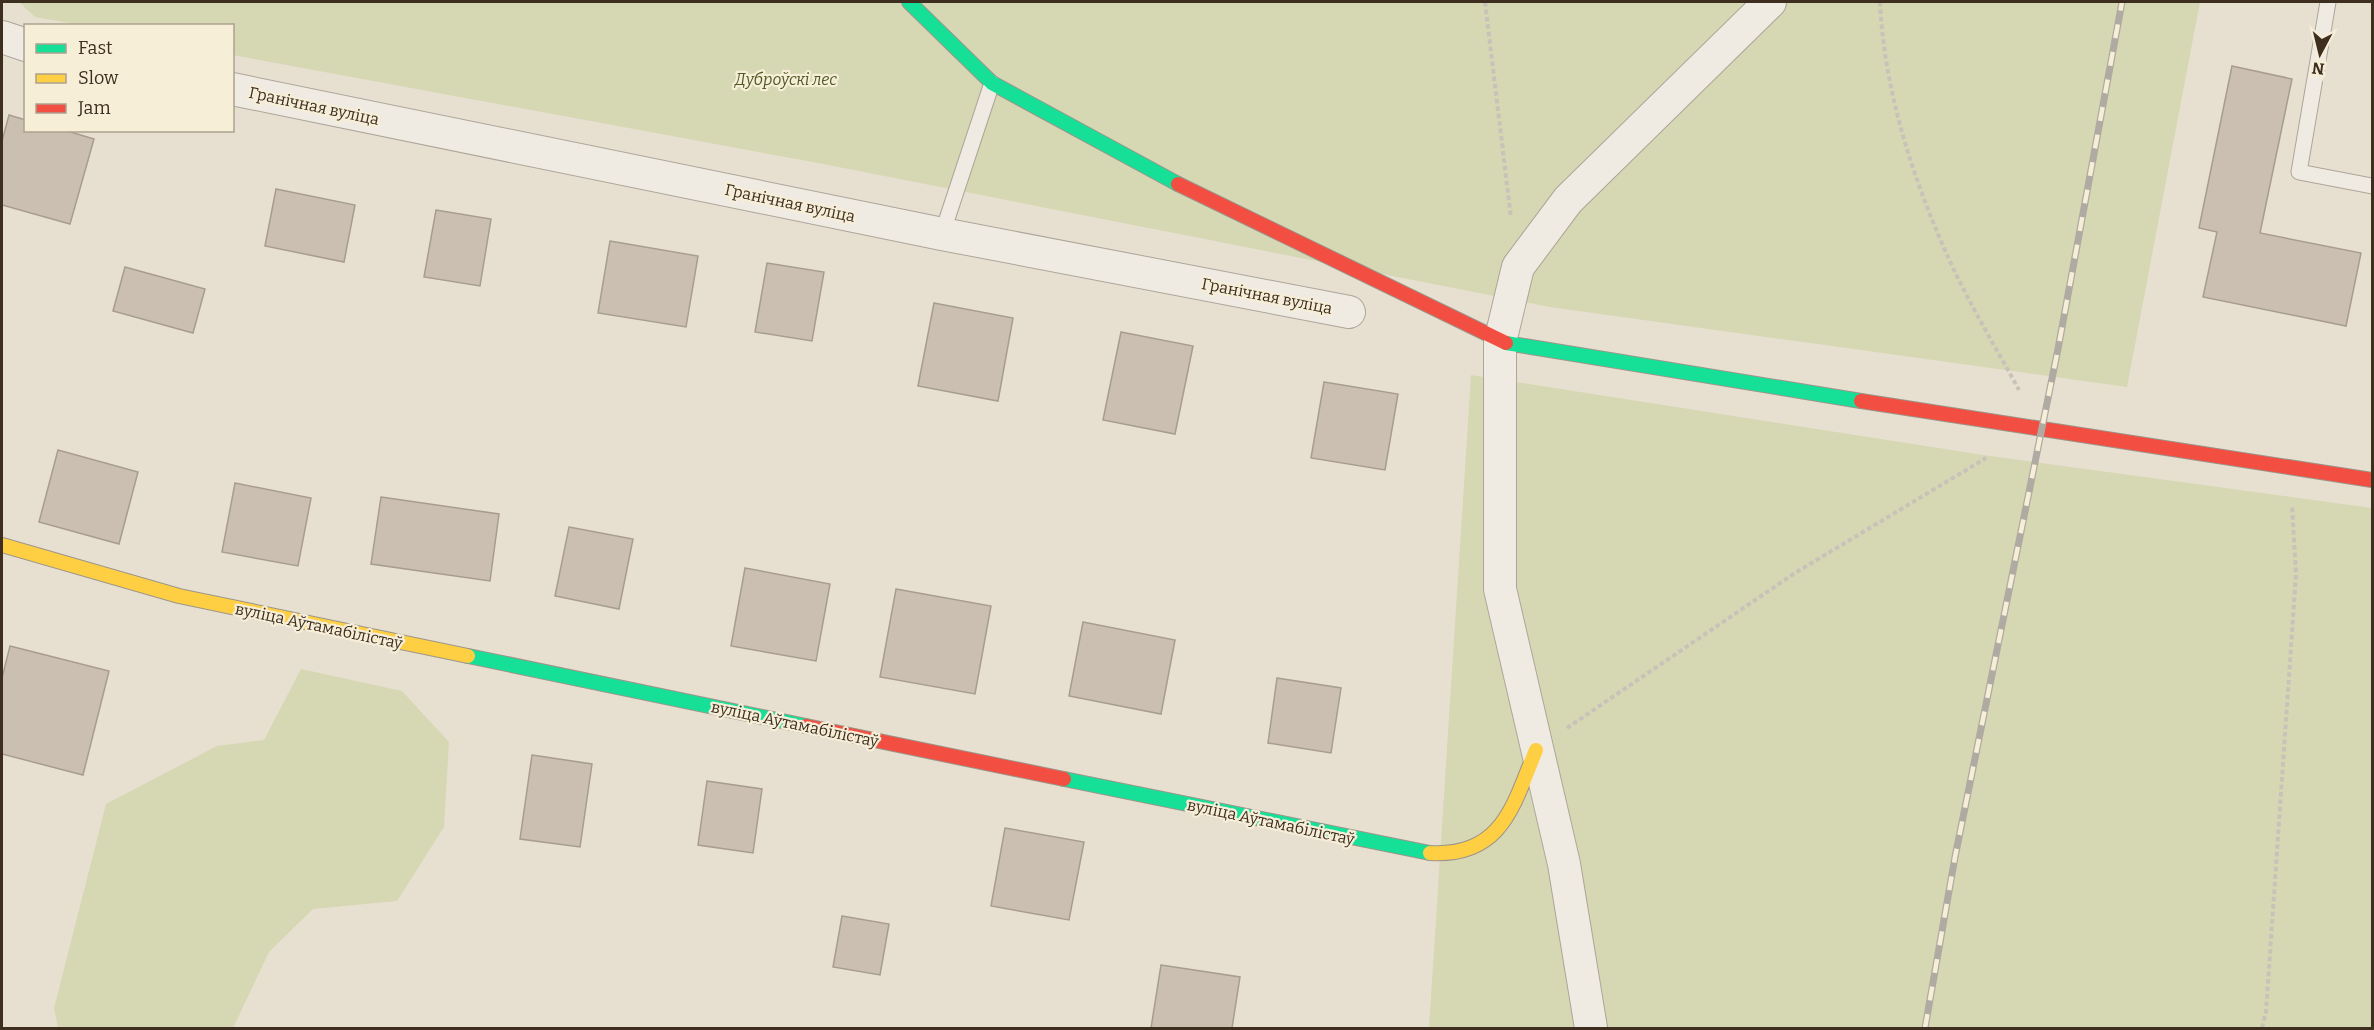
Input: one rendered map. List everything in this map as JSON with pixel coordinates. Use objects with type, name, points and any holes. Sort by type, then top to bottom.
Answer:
[{"type":"street","points":[[909,2],[992,83],[1184,187],[1500,342],[2041,430],[2290,465],[2373,480]]},
{"type":"street","points":[[1591,1029],[1564,864],[1500,589],[1500,342],[1518,267],[1568,200],[1770,2]]},
{"type":"street","points":[[2,37],[24,44]]},
{"type":"street","name":"Гранічная вуліца","points":[[234,90],[942,234],[1349,312]]},
{"type":"street","name":"вуліца Аўтамабілістаў","points":[[2,544],[191,598],[1416,852],[1460,854],[1477,849],[1493,837],[1504,825],[1536,750]]},
{"type":"lane","points":[[2328,2],[2299,172],[2373,186]]},
{"type":"lane","points":[[942,234],[992,83]]},
{"type":"path","points":[[1485,2],[1518,267]]},
{"type":"path","points":[[2262,1029],[2267,1000],[2296,574],[2290,465]]},
{"type":"green space","name":"Дуброўскі лес","points":[[19,2],[2200,2],[2127,387],[1550,307],[818,163],[234,55],[234,24],[75,24],[35,17]]},
{"type":"green space","points":[[1471,375],[1990,456],[2372,508],[2372,1028],[1429,1028]]},
{"type":"green space","points":[[301,669],[402,691],[449,742],[444,827],[397,901],[313,909],[269,952],[233,1028],[58,1028],[54,1008],[106,804],[217,746],[264,740]]},
{"type":"building","points":[[2232,66],[2292,79],[2260,233],[2361,253],[2346,326],[2203,297],[2217,232],[2199,228]]},
{"type":"building","points":[[9,115],[24,119],[24,132],[71,132],[94,139],[70,224],[2,205],[2,141]]},
{"type":"building","points":[[276,189],[355,205],[344,262],[265,246]]},
{"type":"building","points":[[436,210],[491,219],[480,286],[424,277]]},
{"type":"building","points":[[610,241],[698,256],[686,327],[598,313]]},
{"type":"building","points":[[767,263],[824,272],[812,341],[755,332]]},
{"type":"building","points":[[125,267],[205,289],[193,333],[113,311]]},
{"type":"building","points":[[934,303],[1013,318],[998,401],[918,386]]},
{"type":"building","points":[[1121,332],[1193,346],[1175,434],[1103,420]]},
{"type":"building","points":[[1324,382],[1398,394],[1385,470],[1311,458]]},
{"type":"building","points":[[58,450],[138,472],[119,544],[39,522]]},
{"type":"building","points":[[235,483],[311,498],[298,566],[222,552]]},
{"type":"building","points":[[381,497],[499,514],[490,581],[371,564]]},
{"type":"building","points":[[569,527],[633,539],[619,609],[555,596]]},
{"type":"building","points":[[745,568],[830,584],[816,661],[731,646]]},
{"type":"building","points":[[896,589],[991,606],[975,694],[880,677]]},
{"type":"building","points":[[1083,622],[1175,640],[1161,714],[1069,696]]},
{"type":"building","points":[[10,646],[109,671],[83,775],[2,754],[2,678]]},
{"type":"building","points":[[1277,678],[1341,688],[1331,753],[1268,743]]},
{"type":"building","points":[[532,755],[592,764],[580,847],[520,839]]},
{"type":"building","points":[[707,781],[762,789],[753,853],[698,845]]},
{"type":"building","points":[[1005,828],[1084,842],[1069,920],[991,906]]},
{"type":"building","points":[[842,916],[889,924],[880,975],[833,967]]},
{"type":"building","points":[[1161,965],[1240,977],[1232,1028],[1151,1028]]},
{"type":"railway","points":[[1925,1028],[1955,857],[2058,349],[2122,2]]},
{"type":"traffic: fast","points":[[909,2],[992,83],[1178,184]]},
{"type":"traffic: fast","points":[[1506,343],[1861,401]]},
{"type":"traffic: fast","points":[[468,656],[806,726]]},
{"type":"traffic: fast","points":[[1064,779],[1430,853]]},
{"type":"traffic: slow","points":[[2,545],[179,596],[468,656]]},
{"type":"traffic: slow","points":[[1430,853],[1454,852],[1474,846],[1489,837],[1511,808],[1536,750]]},
{"type":"traffic: jam","points":[[1178,184],[1506,343]]},
{"type":"traffic: jam","points":[[1861,401],[2372,480]]},
{"type":"traffic: jam","points":[[806,726],[1064,779]]}]
